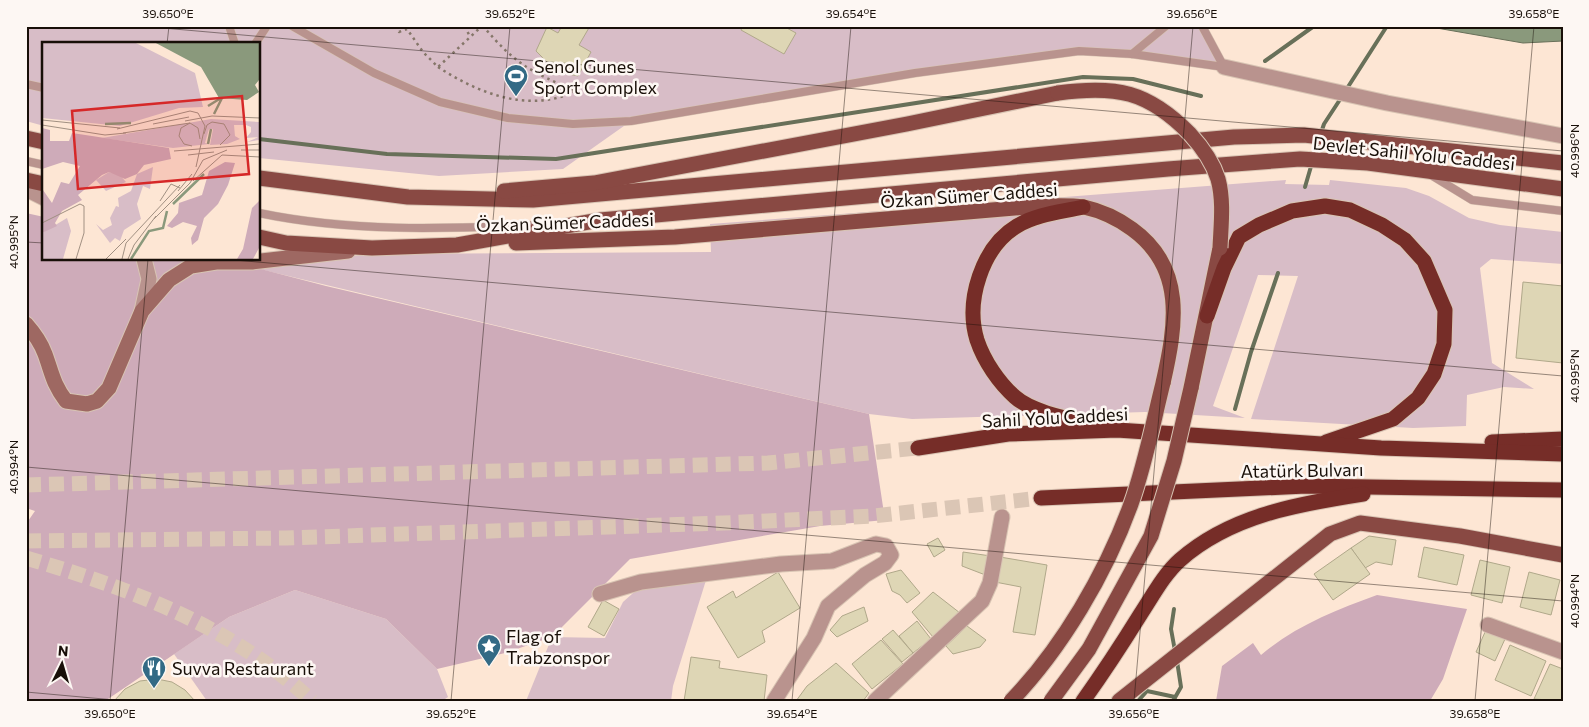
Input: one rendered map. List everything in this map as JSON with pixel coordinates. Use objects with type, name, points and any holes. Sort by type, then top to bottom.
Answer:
[{"type":"highway","points":[[1207,316],[1224,268],[1239,237],[1259,225],[1292,211],[1325,206],[1350,210],[1382,225],[1405,240],[1424,261],[1444,310],[1444,344],[1434,374],[1418,398],[1393,419],[1319,444]]},
{"type":"highway","points":[[1083,207],[1043,215],[1017,226],[999,241],[985,262],[975,286],[977,339],[988,364],[1015,398],[1056,415],[1117,430]]},
{"type":"highway","name":"Sahil Yolu Caddesi","points":[[918,448],[1008,434],[1117,430],[1194,437]]},
{"type":"highway","name":"Atatürk Bulvarı","points":[[1194,437],[1381,448],[1563,454]]},
{"type":"highway","points":[[1381,448],[1563,439]]},
{"type":"highway","name":"Atatürk Bulvarı","points":[[1041,498],[1183,490],[1306,486],[1563,491]]},
{"type":"highway","points":[[1084,701],[1154,592],[1179,560],[1219,534],[1259,516],[1300,504],[1403,488]]},
{"type":"main road","name":"Özkan Sümer Caddesi","points":[[408,196],[492,192],[594,183],[907,124],[1058,93],[1093,88],[1124,93],[1147,101],[1171,115],[1204,152],[1218,178],[1222,207],[1220,248],[1207,316],[1174,461],[1151,536],[1089,648],[1051,701]]},
{"type":"main road","name":"Devlet Sahil Yolu Caddesi","points":[[1263,136],[1304,135],[1374,140],[1563,163]]},
{"type":"main road","name":"Özkan Sümer Caddesi","points":[[260,178],[408,196],[533,200],[1234,137],[1263,136]]},
{"type":"main road","points":[[26,138],[42,142]]},
{"type":"main road","name":"Devlet Sahil Yolu Caddesi","points":[[1260,161],[1300,160],[1368,163],[1563,189]]},
{"type":"main road","name":"Özkan Sümer Caddesi","points":[[457,245],[600,220],[1260,161]]},
{"type":"main road","points":[[26,180],[42,184]]},
{"type":"main road","name":"Özkan Sümer Caddesi","points":[[260,237],[286,243],[372,248],[675,237],[1038,206],[1083,207],[1115,217],[1139,234],[1161,258],[1171,288],[1174,316],[1172,345],[1131,504],[1102,571],[1060,640],[1032,679],[1011,701]]},
{"type":"main road","points":[[1119,701],[1330,534],[1360,523],[1460,536],[1563,555]]},
{"type":"street","points":[[1224,66],[1387,103],[1563,136]]},
{"type":"street","points":[[26,189],[42,197]]},
{"type":"street","points":[[142,311],[169,280],[191,266],[216,262],[252,262],[372,248]]},
{"type":"street","points":[[26,324],[38,338],[55,387],[66,401],[87,404],[97,401],[109,388],[142,311],[149,279],[144,260]]},
{"type":"street","points":[[875,701],[982,601],[990,583],[1002,517]]},
{"type":"street","points":[[600,594],[641,582],[781,564],[832,561],[876,544],[886,546],[891,555],[885,563],[864,575],[828,606],[814,638],[774,701]]},
{"type":"street","points":[[1488,625],[1563,652]]},
{"type":"lane","points":[[229,26],[234,42]]},
{"type":"lane","points":[[256,42],[267,26]]},
{"type":"lane","points":[[292,26],[374,73],[440,102],[508,118],[573,124],[631,120],[998,61],[1079,51],[1132,54],[1224,66]]},
{"type":"lane","points":[[1132,54],[1166,26]]},
{"type":"lane","points":[[1202,26],[1224,66]]},
{"type":"lane","points":[[26,84],[42,88]]},
{"type":"lane","points":[[26,161],[42,165]]},
{"type":"lane","points":[[1423,170],[1472,200],[1563,211]]},
{"type":"lane","points":[[260,213],[298,221],[380,228],[446,229],[600,220]]},
{"type":"path","points":[[396,26],[399,32],[407,29],[423,52],[438,67],[472,88],[491,95],[515,100],[547,99],[566,96],[576,90],[524,67],[509,56],[482,26],[438,67]]},
{"type":"path","points":[[465,26],[470,37]]},
{"type":"shaded area","name":"Senol Gunes Sport Complex","points":[[26,26],[1202,26],[1224,67],[1079,51],[631,121],[563,169],[439,176],[260,158],[260,42],[42,42],[42,125],[26,121]]},
{"type":"shaded area","points":[[1425,26],[1563,26],[1563,41],[1523,43]]},
{"type":"shaded area","points":[[1286,180],[1285,184],[1329,185],[1330,180],[1406,188],[1429,196],[1469,218],[1500,225],[1563,232],[1563,264],[1491,259],[1480,268],[1492,363],[1534,389],[1504,387],[1467,395],[1466,426],[1413,428],[1251,419],[1298,276],[1258,275],[1213,406],[1245,418],[1145,412],[912,419],[869,414],[259,269],[368,254],[711,252],[710,224]]},
{"type":"shaded area","points":[[26,213],[42,217],[42,260],[226,260],[326,286],[869,414],[885,520],[820,526],[630,559],[552,637],[505,653],[437,669],[386,619],[295,590],[229,617],[105,701],[26,701],[26,524],[35,511],[26,508]]},
{"type":"shaded area","points":[[707,577],[673,686],[671,701],[526,701],[552,637],[605,638],[623,602],[641,586]]},
{"type":"shaded area","points":[[295,590],[386,619],[437,669],[448,697],[442,701],[207,701],[174,654],[229,617]]},
{"type":"shaded area","points":[[1377,595],[1467,609],[1443,679],[1430,701],[1216,701],[1222,666],[1253,643],[1261,655],[1302,627]]},
{"type":"building","points":[[562,26],[590,26],[579,45],[591,52],[578,76],[564,73],[547,62],[536,51],[547,27],[558,33]]},
{"type":"building","points":[[743,26],[783,26],[796,33],[784,54],[741,30]]},
{"type":"building","points":[[1523,282],[1563,286],[1563,363],[1516,358]]},
{"type":"building","points":[[1369,536],[1396,540],[1392,565],[1376,562],[1365,568],[1351,548]]},
{"type":"building","points":[[938,538],[945,550],[934,557],[927,544]]},
{"type":"building","points":[[1424,547],[1464,555],[1457,585],[1418,577]]},
{"type":"building","points":[[1351,548],[1370,574],[1333,600],[1314,574]]},
{"type":"building","points":[[963,552],[991,556],[988,576],[962,566]]},
{"type":"building","points":[[1000,557],[1047,565],[1035,635],[1013,632],[1021,587],[995,582]]},
{"type":"building","points":[[1480,560],[1510,567],[1502,603],[1471,595]]},
{"type":"building","points":[[901,570],[920,593],[907,603],[900,595],[892,591],[886,574]]},
{"type":"building","points":[[778,572],[800,608],[762,631],[765,642],[738,658],[707,607],[733,591],[736,598]]},
{"type":"building","points":[[1529,572],[1560,580],[1551,615],[1520,607]]},
{"type":"building","points":[[933,592],[960,613],[933,637],[912,612]]},
{"type":"building","points":[[603,600],[619,609],[604,636],[588,627]]},
{"type":"building","points":[[864,607],[868,621],[837,637],[830,630],[842,616]]},
{"type":"building","points":[[917,621],[931,639],[913,653],[899,636]]},
{"type":"building","points":[[967,626],[986,640],[980,647],[953,654],[946,646]]},
{"type":"building","points":[[893,630],[913,653],[902,662],[882,639]]},
{"type":"building","points":[[1486,630],[1505,639],[1495,661],[1476,652]]},
{"type":"building","points":[[881,640],[903,664],[872,689],[852,664]]},
{"type":"building","points":[[1510,645],[1546,661],[1531,696],[1495,680]]},
{"type":"building","points":[[691,657],[720,661],[719,668],[767,675],[764,701],[684,701]]},
{"type":"building","points":[[836,663],[869,693],[863,701],[796,701],[807,686]]},
{"type":"building","points":[[1550,664],[1563,669],[1563,701],[1534,699]]},
{"type":"building","name":"Suvva Restaurant","points":[[157,679],[172,682],[185,690],[195,701],[114,701],[125,689],[140,681]]},
{"type":"waterway","points":[[1265,61],[1314,26]]},
{"type":"waterway","points":[[1346,90],[1387,26]]},
{"type":"waterway","points":[[260,139],[387,154],[556,159],[1083,77],[1133,79],[1201,96]]},
{"type":"waterway","points":[[1321,133],[1324,124],[1341,98]]},
{"type":"waterway","points":[[1314,156],[1319,139]]},
{"type":"waterway","points":[[1305,187],[1312,163]]},
{"type":"waterway","points":[[1235,409],[1251,352],[1278,273]]},
{"type":"waterway","points":[[1174,609],[1171,629],[1175,651]]},
{"type":"waterway","points":[[1173,701],[1181,687],[1177,661]]},
{"type":"waterway","points":[[1138,701],[1147,691],[1175,697]]},
{"type":"tunnel","points":[[26,485],[768,463],[918,448]]},
{"type":"tunnel","points":[[26,541],[286,538],[723,523],[873,516],[1041,498]]},
{"type":"tunnel","points":[[26,558],[103,582],[178,613],[248,651],[312,701]]},
{"type":"place","name":"Senol Gunes Sport Complex","points":[[516,97]]},
{"type":"place","name":"Flag of Trabzonspor","points":[[489,667]]},
{"type":"place","name":"Suvva Restaurant","points":[[154,689]]}]
